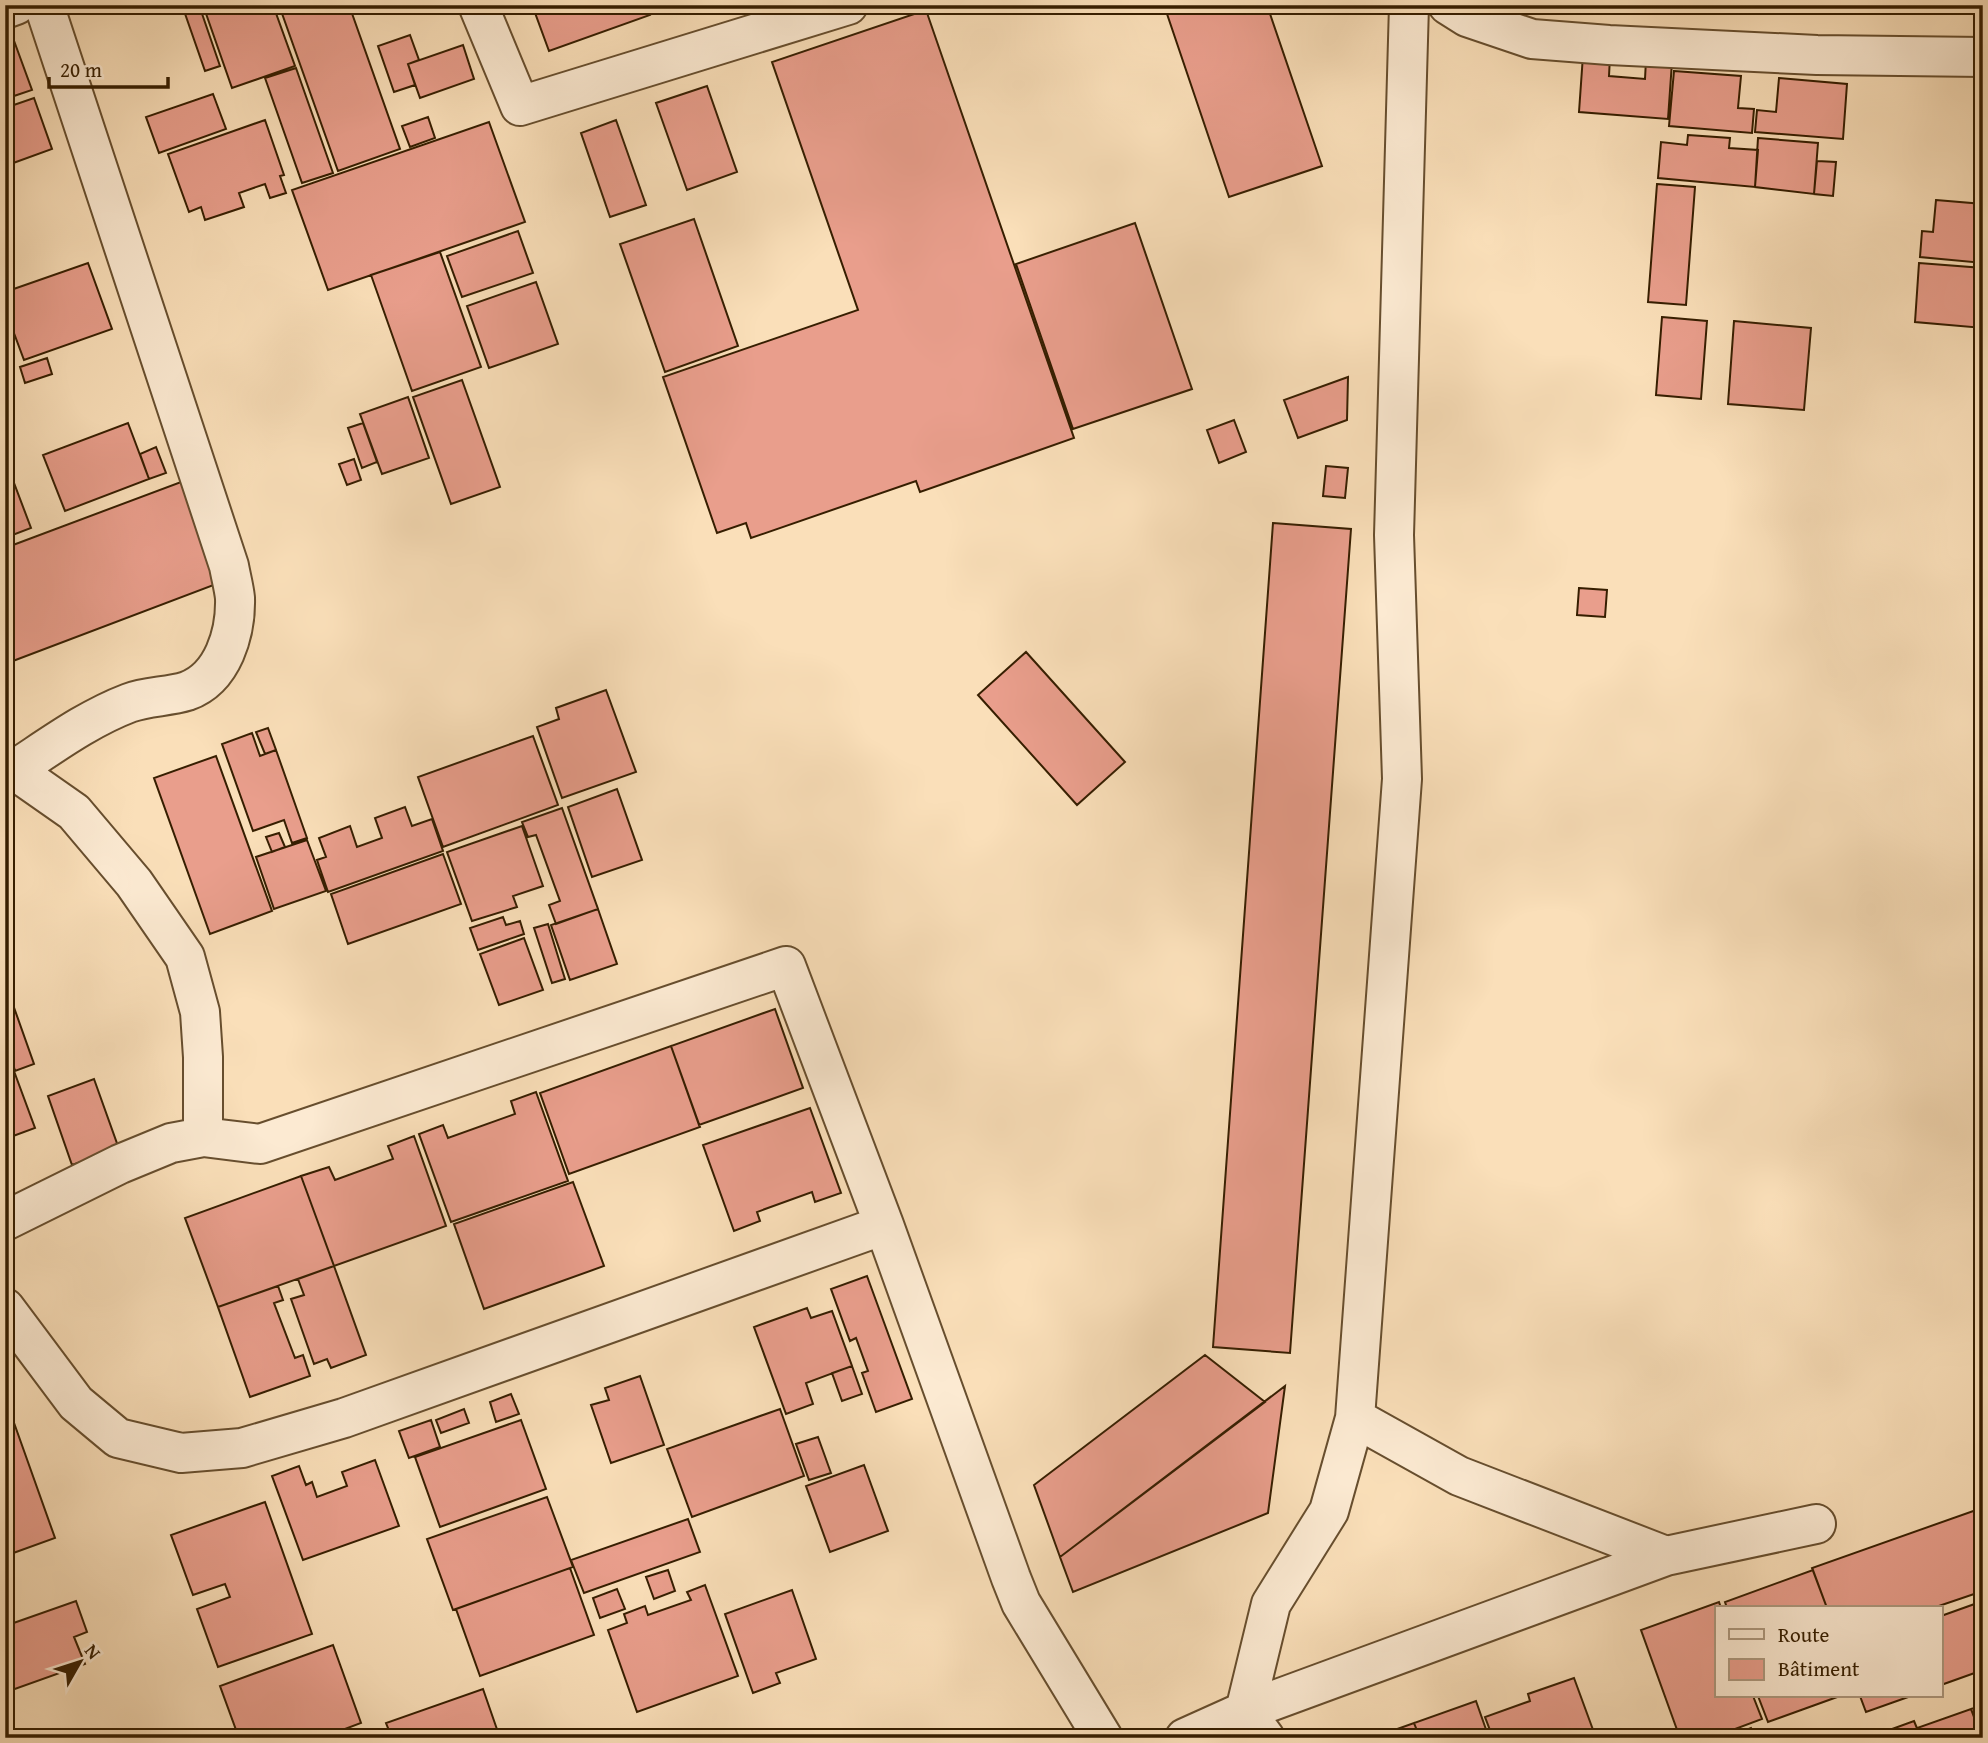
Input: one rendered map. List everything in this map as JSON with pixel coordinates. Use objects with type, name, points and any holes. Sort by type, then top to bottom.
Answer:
[{"type":"street","points":[[5,9],[16,5]]},
{"type":"street","points":[[44,5],[229,566],[235,598],[231,636],[218,668],[204,682],[187,691],[131,702],[89,721],[10,769],[74,812],[134,883],[185,957],[200,1012],[204,1137]]},
{"type":"street","points":[[478,5],[520,106],[848,5]]},
{"type":"street","points":[[1255,1724],[1271,1604],[1329,1511],[1355,1418],[1402,779],[1394,535],[1409,5]]},
{"type":"street","points":[[1448,5],[1467,17],[1532,39],[1803,54],[1983,57]]},
{"type":"street","points":[[5,1221],[120,1164],[171,1143],[204,1137],[260,1144],[786,966],[884,1225],[1010,1578],[1021,1603],[1103,1738]]},
{"type":"street","points":[[5,1308],[76,1403],[118,1438],[181,1453],[242,1448],[344,1418],[884,1225]]},
{"type":"street","points":[[1355,1418],[1459,1476],[1666,1556]]},
{"type":"street","points":[[1185,1738],[1255,1724],[1666,1556],[1816,1524]]},
{"type":"building","points":[[182,5],[199,5],[220,66],[205,71]]},
{"type":"building","points":[[203,5],[273,5],[295,66],[232,88]]},
{"type":"building","points":[[279,5],[349,5],[400,149],[338,171]]},
{"type":"building","points":[[548,5],[647,5],[650,15],[549,51],[534,10]]},
{"type":"building","points":[[1164,5],[1267,5],[1322,166],[1229,197]]},
{"type":"building","points":[[926,10],[1074,438],[920,492],[916,481],[751,538],[746,523],[717,533],[663,377],[858,310],[772,62]]},
{"type":"building","points":[[410,35],[419,60],[408,64],[415,85],[394,92],[378,46]]},
{"type":"building","points":[[13,38],[32,90],[5,99],[5,41]]},
{"type":"building","points":[[463,45],[474,79],[420,98],[408,64]]},
{"type":"building","points":[[1583,55],[1610,57],[1609,76],[1645,79],[1646,60],[1672,62],[1668,119],[1579,112]]},
{"type":"building","points":[[296,68],[333,173],[302,183],[265,78]]},
{"type":"building","points":[[1674,71],[1741,76],[1738,108],[1754,109],[1752,133],[1669,126]]},
{"type":"building","points":[[1779,78],[1847,84],[1843,139],[1755,132],[1757,110],[1776,112]]},
{"type":"building","points":[[707,86],[737,172],[687,190],[656,103]]},
{"type":"building","points":[[213,94],[226,129],[159,153],[146,117]]},
{"type":"building","points":[[34,98],[52,149],[5,166],[5,108]]},
{"type":"building","points":[[428,117],[435,138],[410,147],[402,126]]},
{"type":"building","points":[[265,120],[284,175],[280,176],[286,193],[270,198],[265,184],[239,193],[244,207],[205,220],[201,207],[189,212],[168,154]]},
{"type":"building","points":[[616,120],[646,205],[610,217],[581,133]]},
{"type":"building","points":[[489,122],[525,222],[328,290],[292,190]]},
{"type":"building","points":[[1688,135],[1730,138],[1729,148],[1758,150],[1755,187],[1658,178],[1661,142],[1687,145]]},
{"type":"building","points":[[1758,138],[1818,143],[1814,194],[1755,187]]},
{"type":"building","points":[[1817,161],[1836,162],[1833,196],[1814,194]]},
{"type":"building","points":[[1657,184],[1695,187],[1686,305],[1648,302]]},
{"type":"building","points":[[1936,200],[1983,204],[1983,263],[1920,257],[1922,231],[1933,232]]},
{"type":"building","points":[[694,219],[738,346],[665,372],[620,244]]},
{"type":"building","points":[[1135,223],[1192,389],[1073,429],[1016,264]]},
{"type":"building","points":[[518,231],[533,273],[462,297],[447,256]]},
{"type":"building","points":[[440,252],[481,367],[412,391],[371,275]]},
{"type":"building","points":[[88,263],[112,329],[24,360],[5,309],[5,292]]},
{"type":"building","points":[[1919,263],[1983,268],[1983,328],[1915,322]]},
{"type":"building","points":[[536,282],[558,344],[489,368],[467,306]]},
{"type":"building","points":[[1662,317],[1707,321],[1701,399],[1656,395]]},
{"type":"building","points":[[1734,321],[1811,328],[1804,410],[1728,404]]},
{"type":"building","points":[[47,358],[52,374],[25,383],[20,367]]},
{"type":"building","points":[[1348,377],[1347,420],[1298,438],[1284,400]]},
{"type":"building","points":[[462,380],[500,487],[451,504],[413,397]]},
{"type":"building","points":[[408,397],[429,458],[382,474],[360,414]]},
{"type":"building","points":[[1234,420],[1246,452],[1219,463],[1207,430]]},
{"type":"building","points":[[128,423],[149,479],[65,511],[43,455]]},
{"type":"building","points":[[363,423],[377,462],[362,468],[348,428]]},
{"type":"building","points":[[156,447],[166,473],[149,479],[140,454]]},
{"type":"building","points":[[354,459],[361,480],[347,485],[339,464]]},
{"type":"building","points":[[1326,466],[1348,468],[1345,498],[1323,496]]},
{"type":"building","points":[[8,467],[31,528],[10,536],[5,525],[5,468]]},
{"type":"building","points":[[181,482],[219,583],[5,664],[5,548]]},
{"type":"building","points":[[1273,523],[1351,529],[1290,1353],[1213,1347]]},
{"type":"building","points":[[1579,588],[1607,590],[1605,617],[1577,615]]},
{"type":"building","points":[[1026,652],[1125,762],[1077,805],[978,695]]},
{"type":"building","points":[[606,690],[636,772],[562,798],[537,727],[559,719],[556,708]]},
{"type":"building","points":[[268,728],[276,750],[265,754],[256,732]]},
{"type":"building","points":[[252,733],[260,756],[276,750],[307,838],[292,843],[284,820],[253,831],[222,744]]},
{"type":"building","points":[[533,736],[558,805],[443,847],[418,777]]},
{"type":"building","points":[[216,756],[272,911],[210,934],[154,778]]},
{"type":"building","points":[[617,789],[642,860],[592,877],[568,807]]},
{"type":"building","points":[[405,807],[412,826],[432,819],[443,851],[328,892],[317,860],[326,857],[319,838],[350,826],[357,847],[382,838],[375,818]]},
{"type":"building","points":[[562,808],[598,909],[556,924],[549,905],[560,901],[536,835],[528,837],[522,822]]},
{"type":"building","points":[[522,826],[543,886],[513,896],[517,907],[472,921],[447,852]]},
{"type":"building","points":[[279,833],[285,847],[272,852],[266,837]]},
{"type":"building","points":[[307,840],[326,891],[274,909],[256,857]]},
{"type":"building","points":[[443,854],[461,904],[348,944],[331,894]]},
{"type":"building","points":[[598,909],[617,964],[570,980],[551,925]]},
{"type":"building","points":[[503,917],[506,925],[520,921],[524,934],[478,950],[470,928]]},
{"type":"building","points":[[548,924],[565,979],[552,983],[534,928]]},
{"type":"building","points":[[524,938],[543,990],[499,1005],[480,954]]},
{"type":"building","points":[[11,999],[34,1064],[15,1071],[12,1060],[8,1061],[5,1052],[5,1001]]},
{"type":"building","points":[[775,1009],[803,1088],[699,1125],[671,1046]]},
{"type":"building","points":[[671,1046],[700,1127],[569,1174],[540,1093]]},
{"type":"building","points":[[11,1063],[35,1128],[5,1139],[5,1065]]},
{"type":"building","points":[[94,1079],[119,1149],[72,1165],[48,1096]]},
{"type":"building","points":[[536,1092],[568,1181],[451,1222],[419,1134],[443,1125],[448,1138],[515,1114],[511,1101]]},
{"type":"building","points":[[810,1108],[841,1193],[815,1202],[812,1192],[757,1212],[760,1221],[734,1231],[703,1145]]},
{"type":"building","points":[[414,1136],[446,1226],[334,1266],[301,1176],[329,1167],[335,1180],[393,1159],[388,1146]]},
{"type":"building","points":[[301,1176],[334,1266],[218,1307],[185,1218]]},
{"type":"building","points":[[573,1182],[604,1266],[484,1309],[454,1224]]},
{"type":"building","points":[[334,1266],[366,1355],[331,1368],[327,1359],[314,1364],[291,1299],[304,1295],[298,1279]]},
{"type":"building","points":[[867,1276],[912,1399],[876,1412],[862,1373],[868,1371],[856,1338],[850,1341],[831,1289]]},
{"type":"building","points":[[278,1286],[283,1300],[274,1303],[295,1358],[303,1355],[310,1376],[250,1397],[218,1307]]},
{"type":"building","points":[[807,1308],[811,1318],[832,1311],[852,1366],[806,1383],[813,1404],[786,1414],[754,1327]]},
{"type":"building","points":[[1205,1355],[1265,1402],[1060,1557],[1034,1485]]},
{"type":"building","points":[[852,1366],[862,1394],[842,1401],[832,1373]]},
{"type":"building","points":[[640,1376],[664,1445],[611,1463],[591,1405],[609,1400],[605,1388]]},
{"type":"building","points":[[1285,1386],[1268,1513],[1073,1592],[1060,1557]]},
{"type":"building","points":[[511,1394],[519,1414],[496,1422],[490,1402]]},
{"type":"building","points":[[464,1409],[469,1423],[441,1433],[436,1420]]},
{"type":"building","points":[[780,1409],[804,1476],[692,1517],[667,1449]]},
{"type":"building","points":[[13,1420],[55,1538],[5,1556],[5,1422]]},
{"type":"building","points":[[431,1420],[440,1447],[409,1458],[399,1431]]},
{"type":"building","points":[[521,1420],[546,1489],[440,1527],[415,1457]]},
{"type":"building","points":[[818,1437],[831,1473],[809,1480],[796,1444]]},
{"type":"building","points":[[375,1460],[399,1526],[303,1560],[272,1476],[299,1466],[306,1485],[312,1482],[317,1497],[347,1486],[342,1472]]},
{"type":"building","points":[[864,1465],[888,1531],[830,1552],[806,1486]]},
{"type":"building","points":[[547,1497],[573,1567],[453,1610],[427,1539]]},
{"type":"building","points":[[265,1502],[312,1634],[218,1667],[197,1609],[230,1597],[225,1584],[193,1595],[171,1535]]},
{"type":"building","points":[[1979,1509],[1983,1517],[1983,1591],[1939,1606],[1826,1606],[1812,1568]]},
{"type":"building","points":[[688,1519],[700,1552],[584,1593],[571,1560]]},
{"type":"building","points":[[570,1568],[594,1635],[480,1676],[456,1609]]},
{"type":"building","points":[[668,1570],[675,1591],[654,1599],[646,1577]]},
{"type":"building","points":[[1813,1570],[1826,1606],[1726,1606],[1725,1602]]},
{"type":"building","points":[[705,1585],[738,1676],[637,1712],[608,1630],[627,1623],[624,1614],[645,1606],[648,1615],[691,1600],[687,1592]]},
{"type":"building","points":[[617,1589],[625,1609],[600,1618],[593,1598]]},
{"type":"building","points":[[792,1590],[816,1659],[776,1673],[780,1683],[753,1693],[725,1614]]},
{"type":"building","points":[[76,1601],[87,1632],[74,1637],[85,1664],[12,1690],[5,1672],[5,1626]]},
{"type":"building","points":[[1983,1601],[1983,1670],[1942,1685],[1942,1616]]},
{"type":"building","points":[[1719,1602],[1720,1606],[1715,1606],[1715,1698],[1754,1698],[1762,1719],[1711,1738],[1680,1738],[1641,1630]]},
{"type":"building","points":[[333,1645],[361,1723],[321,1738],[239,1738],[220,1686]]},
{"type":"building","points":[[1574,1678],[1596,1738],[1493,1738],[1485,1717],[1530,1701],[1528,1694]]},
{"type":"building","points":[[483,1689],[500,1738],[392,1738],[386,1723]]},
{"type":"building","points":[[1759,1698],[1834,1698],[1768,1722]]},
{"type":"building","points":[[1861,1698],[1905,1698],[1866,1712]]},
{"type":"building","points":[[1476,1701],[1489,1738],[1420,1738],[1414,1723]]},
{"type":"building","points":[[1983,1705],[1983,1738],[1982,1738],[1971,1709]]},
{"type":"building","points":[[1971,1709],[1982,1738],[1921,1738],[1917,1728]]},
{"type":"building","points":[[1914,1721],[1921,1738],[1870,1737]]},
{"type":"building","points":[[1414,1723],[1420,1738],[1372,1738]]},
{"type":"building","points":[[1751,1728],[1755,1738],[1725,1738]]}]
